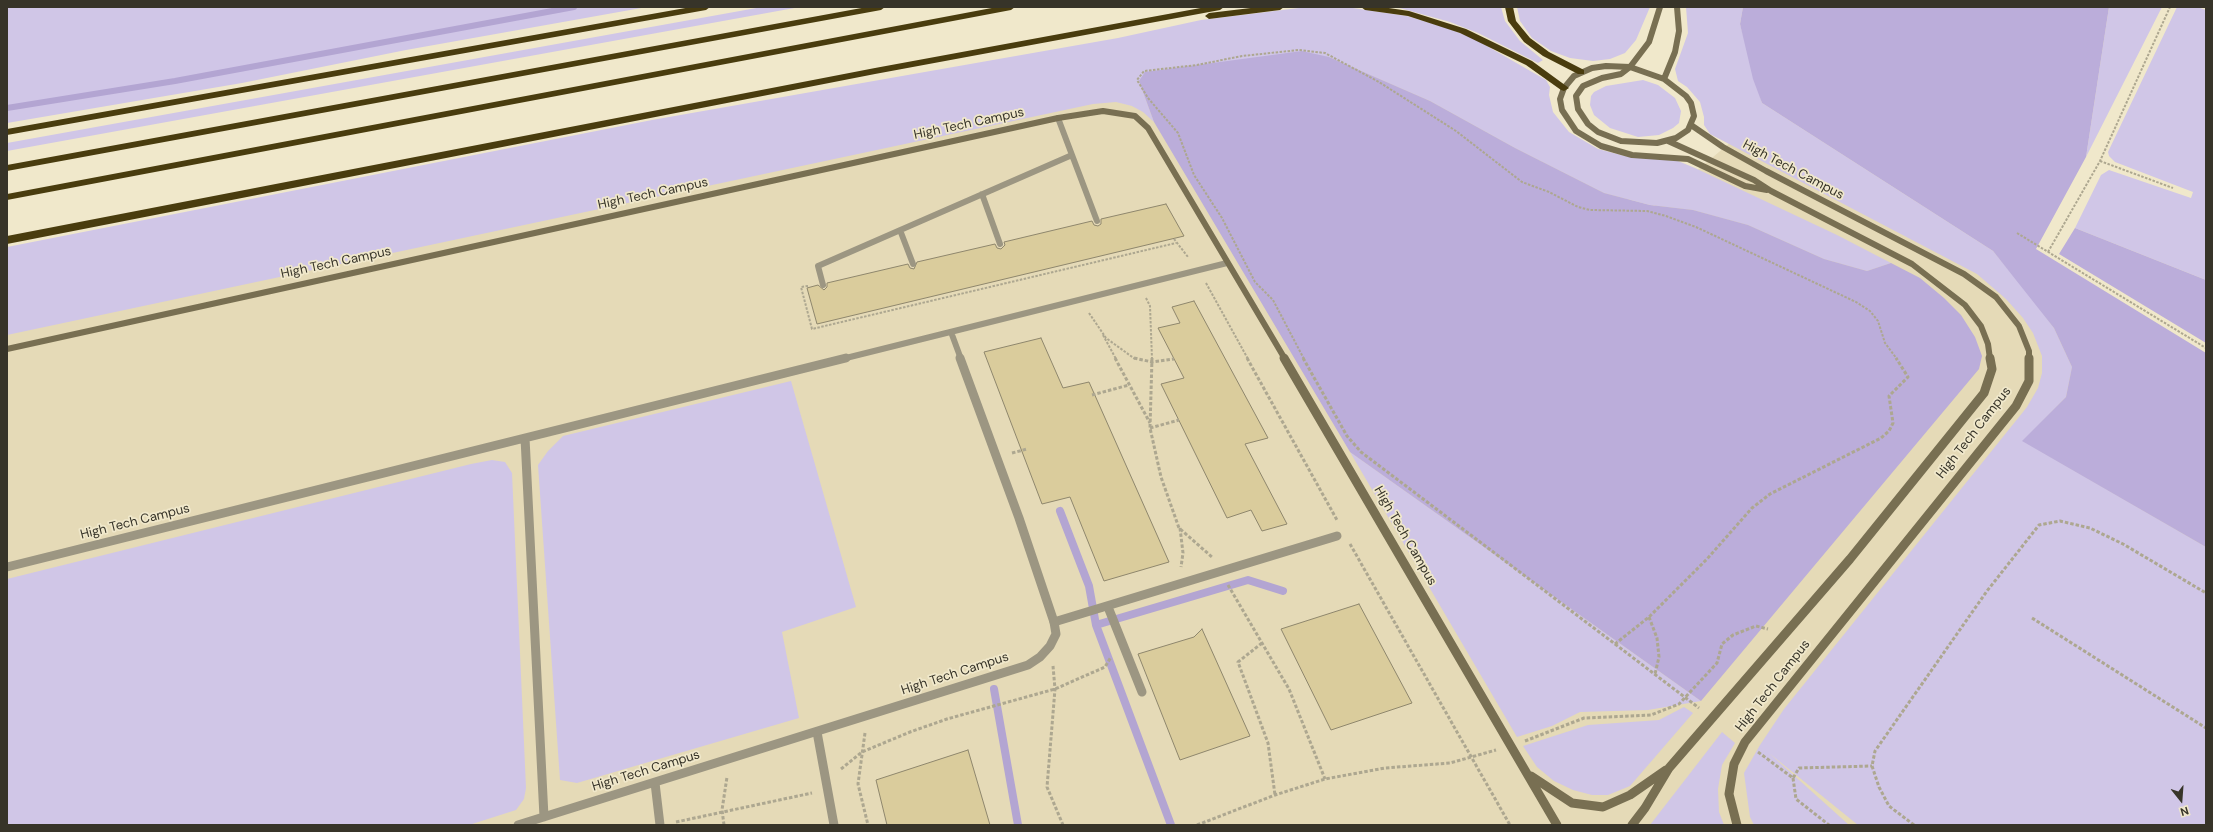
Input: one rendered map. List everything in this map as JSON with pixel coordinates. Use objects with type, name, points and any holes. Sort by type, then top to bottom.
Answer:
[{"type":"highway","points":[[7,132],[706,7]]},
{"type":"highway","points":[[7,168],[881,7]]},
{"type":"highway","points":[[7,197],[1010,7]]},
{"type":"highway","points":[[7,240],[875,71],[1104,30],[1220,7]]},
{"type":"highway","points":[[1104,30],[1122,32],[1203,17],[1280,7]]},
{"type":"highway","points":[[1365,7],[1409,14],[1463,31],[1529,63],[1564,88]]},
{"type":"highway","points":[[1509,7],[1512,21],[1531,44],[1546,54],[1581,72]]},
{"type":"street","points":[[1576,96],[1564,88],[1567,82],[1581,72],[1606,66],[1630,67],[1664,79],[1679,88],[1691,103],[1694,116],[1691,125],[1683,134],[1668,141],[1633,143],[1612,138],[1598,132],[1582,116],[1578,109],[1576,96],[1583,86],[1602,78],[1621,74],[1630,67],[1648,42],[1660,7]]},
{"type":"street","points":[[1664,79],[1674,52],[1678,30],[1677,7]]},
{"type":"street","name":"High Tech Campus","points":[[1564,88],[1560,99],[1562,110],[1576,130],[1600,146],[1632,155],[1668,156],[1688,159],[1745,186],[1771,191]]},
{"type":"street","name":"High Tech Campus","points":[[7,349],[1058,118],[1103,111],[1135,116],[1143,122],[1386,530],[1557,825]]},
{"type":"street","points":[[1058,118],[1097,221]]},
{"type":"street","name":"High Tech Campus","points":[[1691,125],[1723,147],[1766,171],[1964,274],[1996,298],[2019,326],[2029,351],[2029,381],[2016,406],[1745,742],[1734,764],[1729,794],[1737,825]]},
{"type":"street","name":"High Tech Campus","points":[[1632,825],[1645,808],[1669,768],[1850,559],[1984,393],[1992,370],[1988,344],[1981,326],[1965,305],[1912,264],[1771,191],[1748,177],[1668,141]]},
{"type":"street","points":[[823,285],[818,266],[1072,155]]},
{"type":"street","points":[[982,194],[1000,244]]},
{"type":"street","points":[[900,230],[913,264]]},
{"type":"street","name":"High Tech Campus","points":[[7,567],[1227,263]]},
{"type":"street","points":[[951,332],[1019,518],[1054,622],[1056,634],[1050,646]]},
{"type":"street","points":[[525,438],[544,817]]},
{"type":"street","points":[[1054,622],[1108,607],[1180,584],[1223,576],[1337,536]]},
{"type":"street","points":[[1108,607],[1142,692]]},
{"type":"street","name":"High Tech Campus","points":[[518,825],[1028,665],[1040,657],[1050,646]]},
{"type":"street","points":[[817,732],[834,825]]},
{"type":"street","points":[[1528,774],[1572,803],[1603,807],[1630,795],[1669,768]]},
{"type":"street","points":[[655,783],[665,824]]},
{"type":"path","points":[[2048,252],[2100,161],[2170,7]]},
{"type":"path","points":[[1299,50],[1325,53],[1379,82],[1456,131],[1483,150],[1495,163],[1522,182],[1549,192],[1578,207],[1590,210],[1647,211],[1696,227],[1856,302],[1870,311],[1878,321],[1885,343],[1904,368],[1908,377],[1904,383],[1894,389],[1889,396],[1893,423],[1889,431],[1882,438],[1770,494],[1752,508],[1707,559],[1648,617],[1614,644],[1360,452],[1347,436],[1297,347],[1273,300],[1255,282],[1242,260],[1222,218],[1194,176],[1178,133],[1148,98],[1137,80],[1139,75],[1144,71],[1197,65],[1242,56],[1299,50]]},
{"type":"path","points":[[2100,161],[2173,188]]},
{"type":"path","points":[[2017,233],[2206,348]]},
{"type":"path","points":[[1174,239],[1199,269],[1341,527]]},
{"type":"path","points":[[823,285],[801,287],[812,329],[1176,243]]},
{"type":"path","points":[[1140,284],[1150,306],[1152,362],[1150,428],[1161,477],[1179,528],[1183,553],[1180,584]]},
{"type":"path","points":[[1076,300],[1094,319],[1106,338],[1120,350],[1137,360],[1152,362],[1174,359]]},
{"type":"path","points":[[1094,319],[1150,423]]},
{"type":"path","points":[[1092,395],[1129,385]]},
{"type":"path","points":[[1150,428],[1179,420]]},
{"type":"path","points":[[1914,825],[1889,806],[1879,787],[1872,766],[1875,752],[1987,591],[2039,525],[2060,521],[2090,528],[2123,544],[2206,593]]},
{"type":"path","points":[[1179,528],[1217,562],[1234,596],[1289,689],[1325,779]]},
{"type":"path","points":[[1349,541],[1510,825]]},
{"type":"path","points":[[1648,617],[1657,638],[1659,657],[1655,674]]},
{"type":"path","points":[[2032,618],[2206,728]]},
{"type":"path","points":[[1262,642],[1238,662],[1268,743],[1275,795]]},
{"type":"path","points":[[1050,646],[1055,689],[1047,787],[1063,825]]},
{"type":"path","points":[[665,824],[827,785],[862,752],[910,732],[1055,689],[1105,667]]},
{"type":"path","points":[[867,716],[858,784],[868,825]]},
{"type":"path","points":[[724,825],[722,810],[730,758]]},
{"type":"path","points":[[1793,778],[1796,799],[1828,825]]},
{"type":"shaded area","points":[[7,7],[647,7],[406,50],[242,83],[7,123]]},
{"type":"shaded area","points":[[762,7],[800,7],[7,151],[7,143]]},
{"type":"shaded area","points":[[1396,7],[1501,7],[1505,21],[1520,41],[1543,60],[1538,63],[1478,33],[1450,22]]},
{"type":"shaded area","points":[[1517,7],[1650,7],[1636,40],[1625,53],[1610,59],[1593,61],[1570,58],[1551,51],[1532,38],[1520,21]]},
{"type":"shaded area","points":[[1686,7],[1743,7],[1740,24],[1762,103],[1993,251],[2030,296],[2054,328],[2072,367],[2066,397],[2023,441],[2206,547],[2206,825],[1858,825],[1769,753],[1849,825],[1754,825],[1750,817],[1744,773],[1760,745],[1784,709],[2027,407],[2038,388],[2042,373],[2042,356],[2033,333],[2023,318],[2006,299],[1977,274],[1710,134],[1704,125],[1704,117],[1700,102],[1687,87],[1678,81],[1675,69],[1688,33]]},
{"type":"shaded area","points":[[1743,7],[2109,7],[2086,157],[2036,249],[2206,353],[2206,547],[2022,441],[2066,397],[2072,367],[2054,328],[1993,251],[1762,103],[1753,79],[1740,24]]},
{"type":"shaded area","points":[[2109,7],[2162,7],[2086,157]]},
{"type":"shaded area","points":[[2177,7],[2197,7],[2206,10],[2206,280],[2075,228],[2101,175],[2109,170],[2191,198],[2193,192],[2115,162],[2109,156],[2108,152]]},
{"type":"shaded area","points":[[1299,8],[1353,8],[1407,16],[1447,28],[1473,38],[1546,80],[1550,87],[1549,95],[1553,112],[1569,132],[1598,149],[1625,156],[1678,161],[1837,235],[1891,263],[1867,271],[1824,259],[1748,225],[1693,210],[1650,205],[1604,193],[1515,148],[1430,101],[1329,57],[1139,81],[1154,122],[1143,112],[1132,106],[1116,102],[1093,104],[7,335],[7,247],[652,120],[1118,38],[1201,20]]},
{"type":"shaded area","points":[[1298,30],[1650,210],[1763,115],[2206,396],[2206,825],[7,825],[7,292]]},
{"type":"shaded area","points":[[1302,51],[1329,57],[1430,101],[1515,148],[1604,193],[1650,205],[1693,210],[1748,225],[1824,259],[1867,271],[1891,263],[1920,278],[1944,298],[1961,315],[1975,337],[1982,356],[1979,369],[1701,701],[1350,452],[1154,122],[1139,81],[1145,72]]},
{"type":"shaded area","points":[[1643,80],[1658,85],[1675,98],[1681,111],[1679,123],[1673,128],[1659,135],[1638,137],[1610,128],[1594,115],[1590,105],[1591,96],[1594,92],[1606,86]]},
{"type":"shaded area","points":[[2075,228],[2206,280],[2206,343],[2059,254]]},
{"type":"shaded area","points":[[791,381],[856,607],[782,632],[799,718],[577,783],[560,780],[538,465],[548,451],[563,436]]},
{"type":"shaded area","points":[[1350,452],[1701,701],[1648,710],[1580,712],[1552,726],[1517,737]]},
{"type":"shaded area","points":[[492,460],[505,462],[512,473],[526,788],[524,799],[516,810],[469,825],[7,825],[7,579]]},
{"type":"shaded area","points":[[1684,707],[1693,713],[1630,786],[1608,795],[1592,795],[1573,790],[1554,781],[1537,767],[1523,746],[1588,725],[1659,720]]},
{"type":"shaded area","points":[[1722,732],[1735,743],[1722,765],[1718,789],[1719,812],[1724,825],[1650,825]]},
{"type":"building","points":[[1166,204],[1184,236],[817,324],[807,288],[818,285],[824,290],[827,287],[827,283],[908,264],[910,268],[914,269],[917,262],[995,244],[997,248],[1001,249],[1005,245],[1004,242],[1092,221],[1094,225],[1098,226],[1101,224],[1101,219]]},
{"type":"building","points":[[1194,301],[1268,438],[1245,444],[1287,524],[1262,531],[1251,510],[1227,518],[1161,384],[1184,378],[1158,328],[1180,323],[1172,307]]},
{"type":"building","points":[[1041,338],[1063,388],[1089,382],[1169,562],[1104,581],[1070,497],[1042,504],[984,352]]},
{"type":"building","points":[[1359,604],[1412,703],[1331,730],[1281,629]]},
{"type":"building","points":[[1202,629],[1250,736],[1180,760],[1138,654],[1194,637]]},
{"type":"building","points":[[968,750],[990,825],[887,825],[876,780]]},
{"type":"waterway","points":[[7,108],[175,81],[574,7]]},
{"type":"waterway","points":[[1060,511],[1089,586],[1096,625]]},
{"type":"waterway","points":[[1096,625],[1248,580],[1283,591]]},
{"type":"waterway","points":[[1096,625],[1171,825]]},
{"type":"waterway","points":[[994,689],[1018,825]]}]
